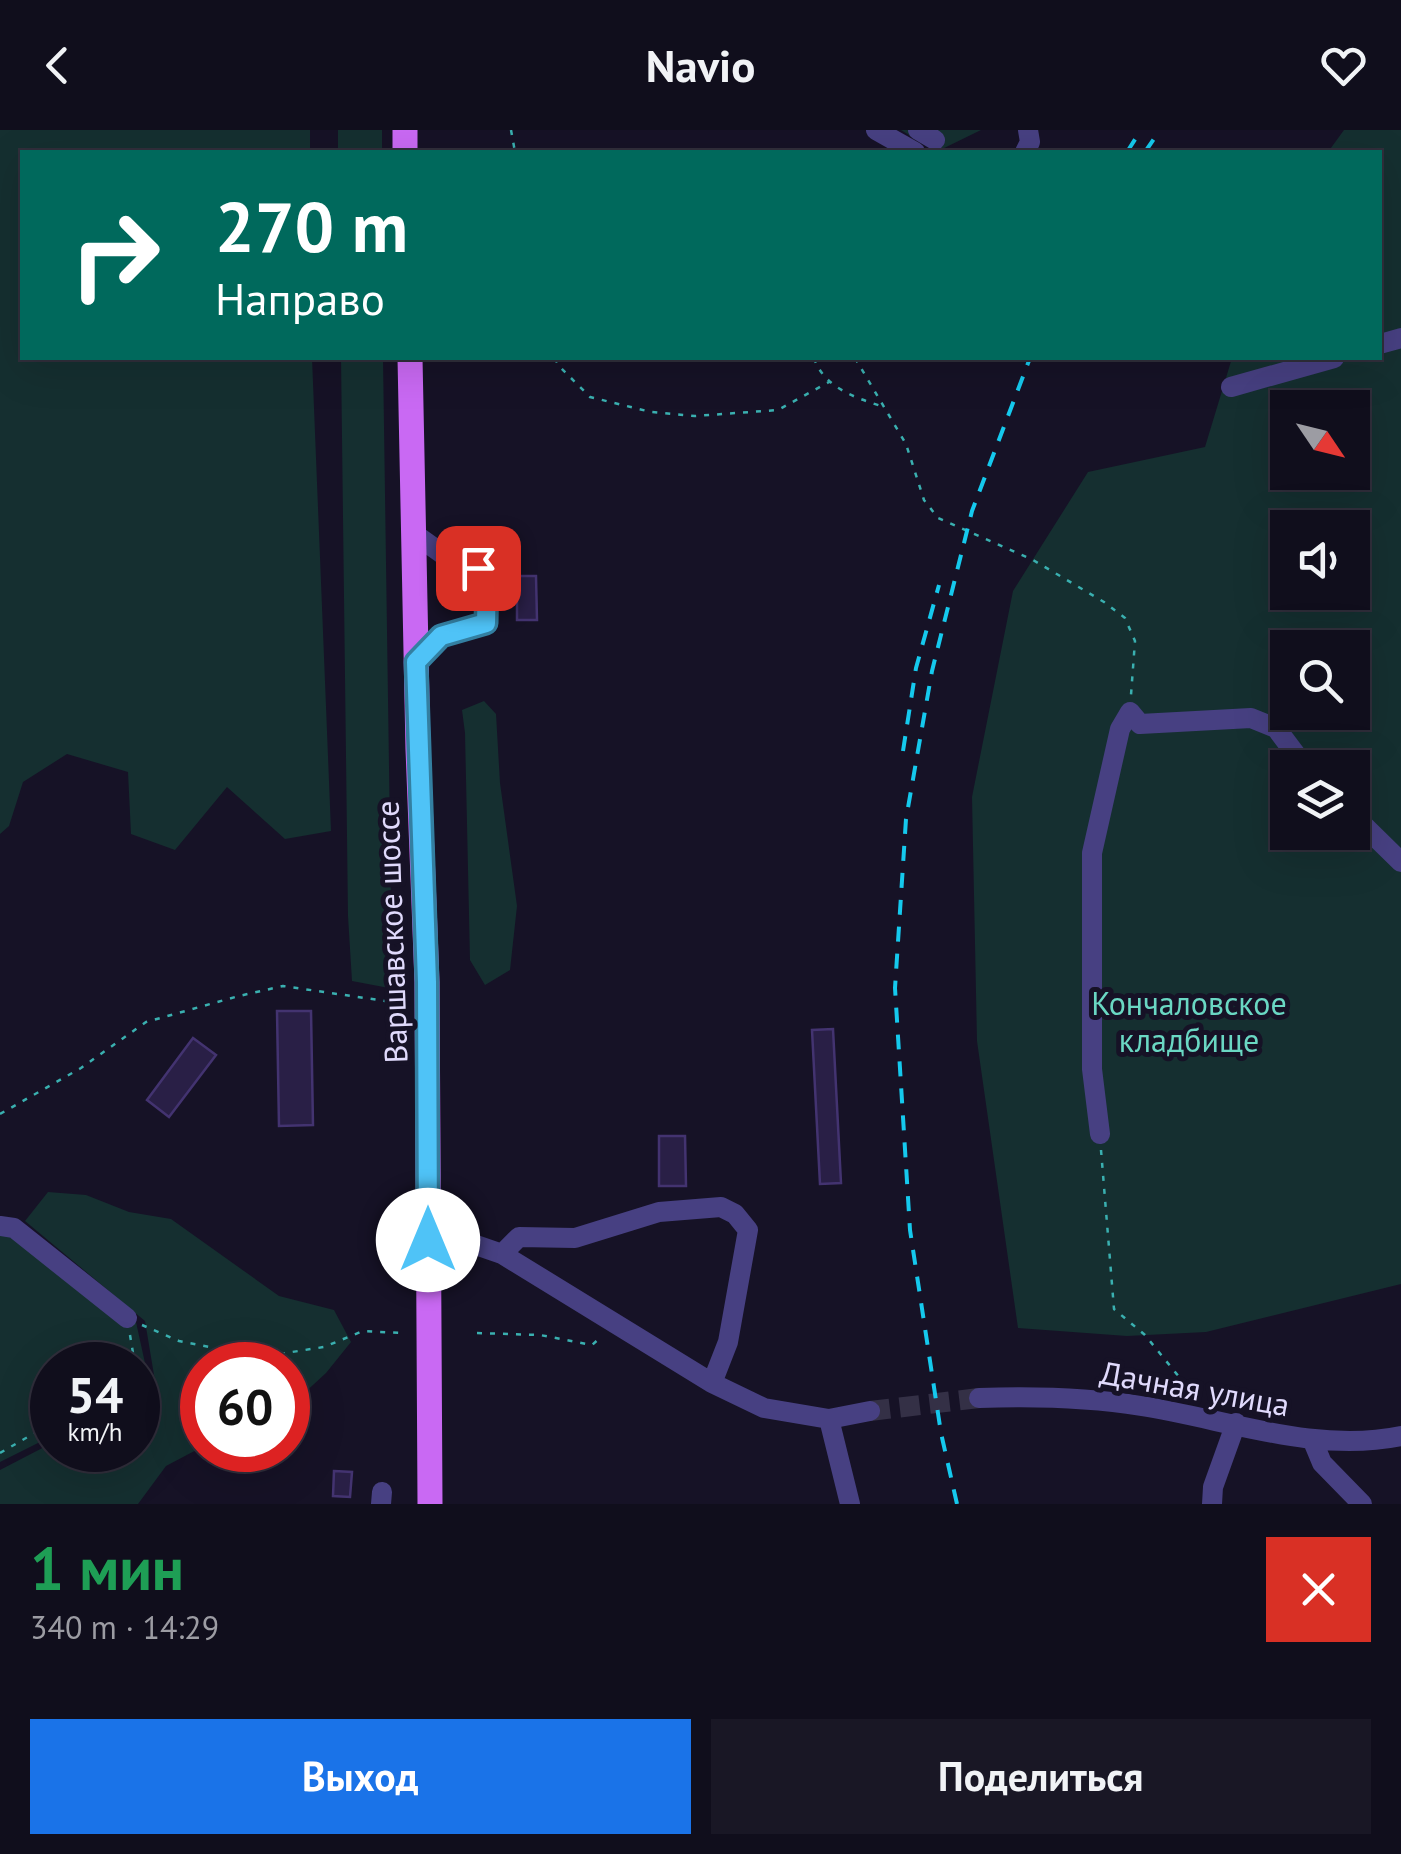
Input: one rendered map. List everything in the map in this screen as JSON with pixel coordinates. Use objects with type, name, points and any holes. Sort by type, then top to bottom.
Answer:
[{"type":"main road","name":"Варшавское шоссе","points":[[410,360],[427,1007],[430,1504]]},
{"type":"street","points":[[876,130],[911,150]]},
{"type":"street","points":[[1231,387],[1327,360]]},
{"type":"street","points":[[413,533],[458,565],[485,570],[487,577],[486,623],[441,636],[416,662]]},
{"type":"street","points":[[1100,1134],[1092,1069],[1092,853],[1120,729],[1130,712],[1140,724],[1251,718],[1276,728],[1292,750]]},
{"type":"street","points":[[1370,832],[1401,862]]},
{"type":"street","points":[[502,1254],[520,1237],[575,1238],[659,1212],[721,1207],[735,1214],[748,1230],[728,1342],[712,1383]]},
{"type":"street","points":[[0,1226],[14,1228],[127,1318]]},
{"type":"street","points":[[428,1240],[473,1244],[502,1254],[712,1383],[764,1408],[829,1418],[870,1411]]},
{"type":"street","name":"Дачная улица","points":[[979,1398],[1062,1396],[1214,1419],[1312,1439],[1350,1442],[1401,1436]]},
{"type":"street","points":[[829,1418],[850,1504]]},
{"type":"street","points":[[1212,1504],[1236,1424]]},
{"type":"street","points":[[1312,1439],[1322,1463],[1362,1504]]},
{"type":"path","points":[[556,360],[590,397],[651,412],[778,410],[829,382]]},
{"type":"path","points":[[815,360],[829,382],[846,394],[881,406]]},
{"type":"path","points":[[856,360],[906,444],[924,500],[938,518],[1032,560],[1124,618],[1134,641],[1130,712]]},
{"type":"path","points":[[0,1114],[81,1068],[146,1022],[239,996],[283,986],[427,1007]]},
{"type":"path","points":[[1100,1134],[1114,1308],[1145,1335],[1214,1419]]},
{"type":"path","points":[[127,1318],[179,1340],[260,1357],[324,1347],[363,1331],[401,1333]]},
{"type":"path","points":[[127,1318],[131,1342]]},
{"type":"path","points":[[477,1333],[540,1335],[592,1346],[615,1324]]},
{"type":"path","points":[[0,1452],[30,1436]]},
{"type":"green space","points":[[0,130],[310,130],[310,150],[20,150],[20,360],[312,360],[331,831],[285,839],[227,787],[175,850],[131,834],[128,772],[67,754],[23,782],[9,826],[0,834]]},
{"type":"green space","points":[[338,130],[382,130],[382,150],[338,150]]},
{"type":"green space","points":[[901,130],[981,130],[940,150],[933,150]]},
{"type":"green space","name":"Кончаловское кладбище","points":[[1344,130],[1401,130],[1401,1284],[1206,1332],[1127,1336],[1018,1328],[977,1041],[972,797],[1013,591],[1088,472],[1205,447],[1231,360],[1382,360],[1382,150],[1329,150]]},
{"type":"green space","points":[[341,360],[383,360],[392,970],[389,988],[352,981]]},
{"type":"green space","points":[[484,701],[496,714],[500,783],[517,906],[510,970],[485,985],[470,960],[462,710]]},
{"type":"green space","points":[[48,1192],[86,1195],[129,1212],[171,1219],[279,1296],[334,1310],[351,1342],[310,1388],[310,1342],[180,1342],[180,1459],[166,1466],[138,1504],[0,1504],[0,1470],[30,1454],[30,1472],[160,1472],[160,1342],[148,1342],[145,1321],[25,1221]]},
{"type":"green space","points":[[0,1228],[136,1322],[140,1342],[30,1342],[30,1447],[0,1462]]},
{"type":"building","points":[[517,576],[536,576],[537,620],[517,620]]},
{"type":"building","points":[[277,1011],[311,1011],[313,1125],[279,1126]]},
{"type":"building","points":[[833,1029],[841,1183],[820,1184],[812,1030]]},
{"type":"building","points":[[193,1038],[216,1055],[169,1117],[147,1100]]},
{"type":"building","points":[[659,1136],[685,1136],[686,1186],[659,1186]]},
{"type":"building","points":[[334,1471],[352,1472],[350,1497],[333,1496]]},
{"type":"tunnel","points":[[870,1411],[979,1398]]},
{"type":"railway","points":[[1128,150],[1141,130]]},
{"type":"railway","points":[[1146,150],[1160,130]]},
{"type":"railway","points":[[957,1504],[941,1433],[910,1230],[895,988],[906,819],[932,671],[972,511],[1029,360]]},
{"type":"railway","points":[[903,751],[916,668],[939,585]]},
{"type":"route","points":[[428,1240],[427,982],[416,662],[441,636],[486,623],[487,577],[485,570],[478,568]]}]
